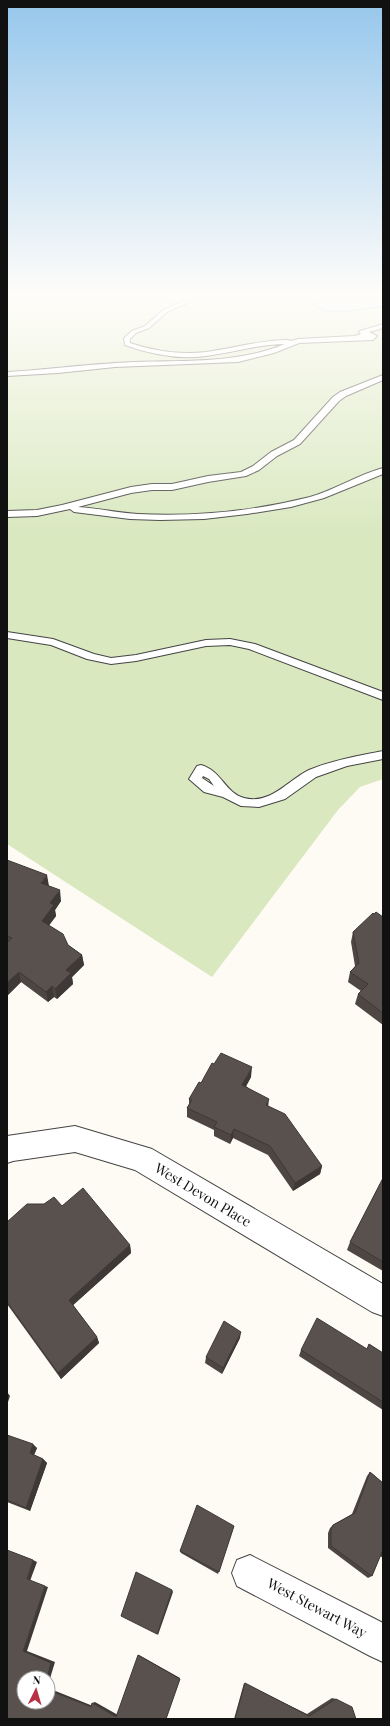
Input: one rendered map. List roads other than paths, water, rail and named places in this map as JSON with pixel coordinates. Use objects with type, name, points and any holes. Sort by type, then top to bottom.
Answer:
[{"type":"street","name":"West Devon Place","points":[[7,1150],[10,1148],[75,1139],[142,1159],[383,1301]]},
{"type":"street","name":"West Stewart Way","points":[[250,1573],[383,1644]]},
{"type":"lane","points":[[7,514],[37,512],[63,508],[131,490],[152,487],[172,487],[208,479],[243,474],[256,468],[274,454],[297,442],[336,399],[363,384],[381,378]]},
{"type":"lane","points":[[63,508],[137,517],[246,513],[315,498],[338,490],[369,475],[383,471]]},
{"type":"lane","points":[[7,635],[53,642],[91,657],[111,661],[136,658],[206,643],[230,642],[251,646],[383,696]]},
{"type":"lane","points":[[226,792],[241,802],[259,803],[280,796],[312,774],[344,762],[383,755]]}]
